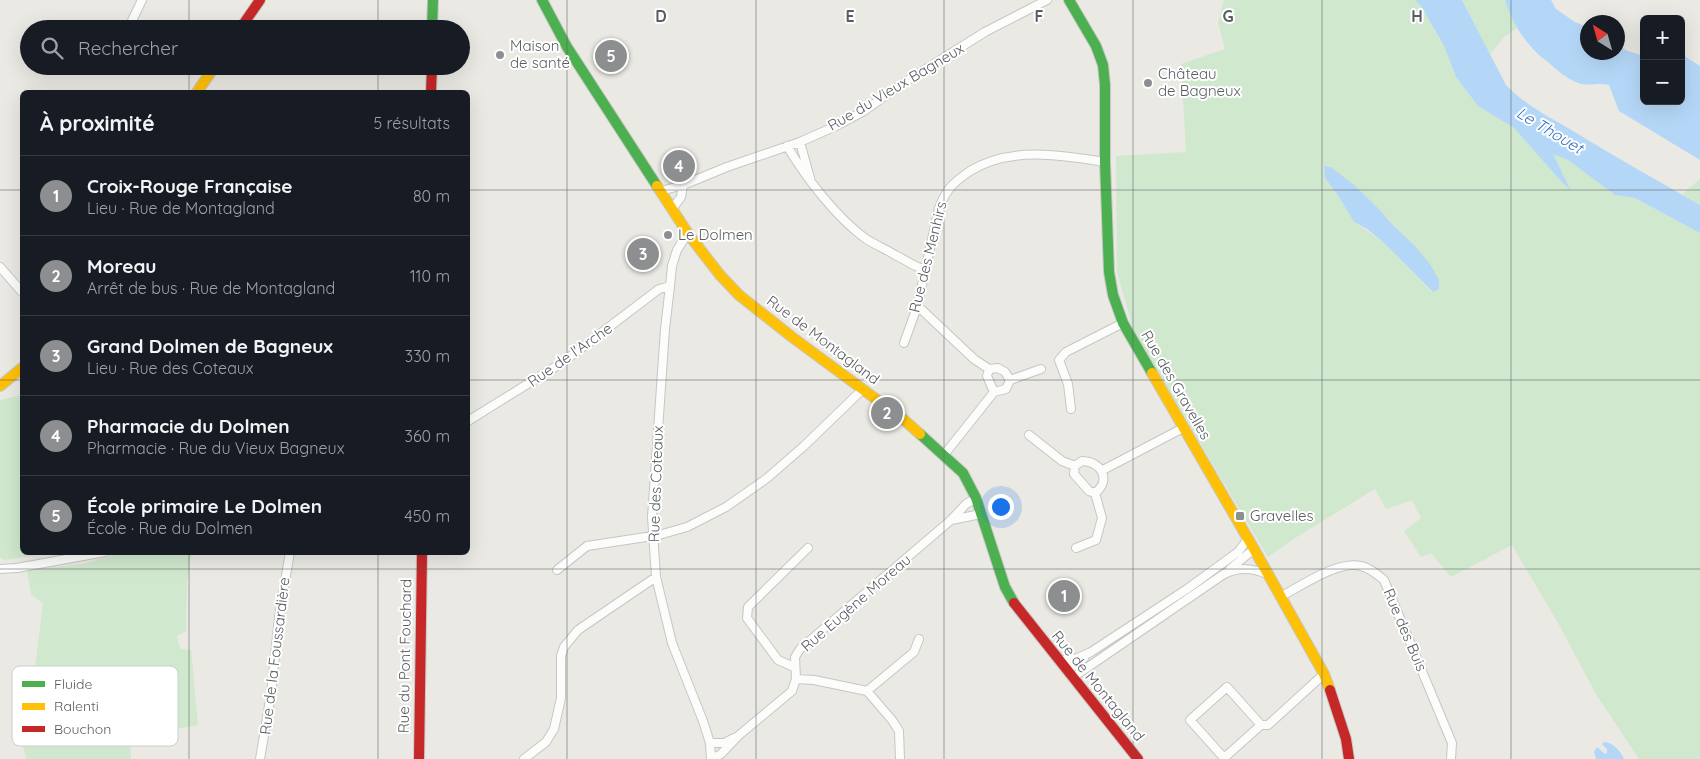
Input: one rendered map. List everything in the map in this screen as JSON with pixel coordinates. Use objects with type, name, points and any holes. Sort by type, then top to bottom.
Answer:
[{"type":"street","points":[[132,20],[142,0]]},
{"type":"street","points":[[246,20],[260,0]]},
{"type":"street","points":[[432,20],[433,0]]},
{"type":"street","name":"Rue de Montagland","points":[[542,0],[567,47],[689,235],[720,275],[739,295],[902,419],[963,473],[976,498],[1005,587],[1014,604],[1138,759]]},
{"type":"street","name":"Rue du Vieux Bagneux","points":[[661,191],[683,185],[727,167],[800,142],[836,126],[864,111],[902,84],[985,32],[1048,0]]},
{"type":"street","name":"Rue des Gravelles","points":[[1070,0],[1096,46],[1103,65],[1109,272],[1113,294],[1123,323],[1324,674],[1337,708],[1346,739],[1349,759]]},
{"type":"street","points":[[198,90],[209,75]]},
{"type":"street","points":[[431,90],[432,75]]},
{"type":"street","points":[[800,142],[810,180]]},
{"type":"street","points":[[787,146],[802,171],[824,198],[866,239],[924,270]]},
{"type":"street","name":"Rue des Menhirs","points":[[904,343],[917,307],[939,208],[944,194],[953,183],[992,160],[1040,154],[1065,155],[1105,162]]},
{"type":"street","points":[[672,209],[681,197],[683,185]]},
{"type":"street","name":"Rue des Coteaux","points":[[689,235],[684,238],[677,250],[672,266],[664,329],[652,507],[653,536],[656,577],[672,643],[703,721],[710,743],[711,759]]},
{"type":"street","points":[[0,267],[20,290]]},
{"type":"street","name":"Rue de l'Arche","points":[[470,420],[564,362],[659,289],[670,286]]},
{"type":"street","points":[[917,307],[974,359],[989,369],[998,368],[1005,372],[1010,380]]},
{"type":"street","points":[[1071,409],[1068,384],[1059,360],[1066,352],[1123,323]]},
{"type":"street","points":[[989,369],[987,376],[994,392]]},
{"type":"street","points":[[944,455],[994,392],[1006,389],[1010,380],[1042,369]]},
{"type":"street","points":[[0,386],[20,370]]},
{"type":"street","points":[[558,570],[587,546],[653,536],[687,527],[726,507],[779,468],[863,389]]},
{"type":"street","points":[[1101,471],[1183,428]]},
{"type":"street","points":[[1029,435],[1062,461],[1075,466]]},
{"type":"street","points":[[1082,461],[1090,461],[1096,464],[1104,478],[1101,489],[1095,493],[1089,491],[1074,474],[1075,466],[1082,461]]},
{"type":"street","points":[[1076,548],[1096,540],[1102,518],[1095,493]]},
{"type":"street","name":"Rue Eugène Moreau","points":[[796,679],[795,657],[800,649],[951,520],[966,504],[976,498]]},
{"type":"street","name":"Rue Eugène Moreau","points":[[951,520],[981,514]]},
{"type":"street","points":[[1059,661],[1078,658],[1091,652],[1216,568],[1238,552],[1248,539]]},
{"type":"street","points":[[794,667],[778,660],[747,618],[748,607],[808,548]]},
{"type":"street","points":[[1069,675],[1224,574],[1254,549]]},
{"type":"street","points":[[0,569],[17,568],[88,555]]},
{"type":"street","name":"Rue de la Foussardière","points":[[260,759],[271,694],[278,617],[289,555]]},
{"type":"street","name":"Rue du Pont Fouchard","points":[[419,759],[422,555]]},
{"type":"street","name":"Rue des Buis","points":[[1280,597],[1339,566],[1360,566],[1371,570],[1384,580],[1452,743],[1452,759]]},
{"type":"street","points":[[1224,574],[1236,569],[1256,569],[1268,574]]},
{"type":"street","points":[[524,759],[546,742],[554,729],[561,698],[561,656],[570,638],[578,630],[656,577]]},
{"type":"street","points":[[867,691],[914,652],[919,639]]},
{"type":"street","points":[[1069,675],[1091,652]]},
{"type":"street","points":[[1261,725],[1227,687],[1190,720],[1224,758],[1261,725],[1268,725],[1324,674]]},
{"type":"street","points":[[711,759],[722,754],[738,736],[792,691],[796,679],[814,680],[867,691],[899,730],[900,759]]},
{"type":"street","points":[[710,743],[724,743],[738,736]]},
{"type":"green space","points":[[1224,0],[1446,0],[1421,6],[1444,46],[1456,77],[1478,106],[1514,128],[1570,189],[1552,153],[1568,160],[1615,195],[1635,198],[1700,233],[1700,759],[1639,759],[1596,694],[1557,621],[1512,545],[1451,577],[1431,553],[1421,557],[1404,531],[1421,518],[1412,500],[1386,509],[1375,489],[1298,536],[1268,557],[1134,332],[1117,272],[1116,156],[1186,152],[1181,64],[1225,49],[1218,23]],"holes":[[[1331,167],[1377,207],[1430,264],[1432,292],[1382,241],[1354,222],[1325,178]]]},
{"type":"green space","points":[[1462,0],[1505,0],[1517,28],[1504,37],[1490,54]]},
{"type":"green space","points":[[1700,179],[1700,205],[1682,194]]},
{"type":"green space","points":[[20,395],[20,555],[38,555],[4,560],[0,558],[0,400]]},
{"type":"green space","points":[[115,555],[191,555],[187,582],[186,631],[177,636],[180,649],[191,650],[198,725],[178,729],[178,666],[35,666],[43,603],[31,595],[27,570],[83,564]]},
{"type":"green space","points":[[23,746],[130,746],[131,759],[26,759]]},
{"type":"water","name":"Le Thouet","points":[[1415,0],[1462,0],[1506,85],[1521,99],[1538,110],[1700,205],[1700,233],[1635,198],[1615,195],[1568,160],[1553,154],[1571,191],[1514,128],[1478,106],[1456,77],[1444,46],[1421,6]]},
{"type":"water","points":[[1505,0],[1551,0],[1556,9],[1580,24],[1580,60],[1625,60],[1625,50],[1640,55],[1640,105],[1685,105],[1685,57],[1700,66],[1700,160],[1619,111],[1609,85],[1585,85],[1562,74],[1540,56],[1527,41],[1510,15]]},
{"type":"water","points":[[1324,166],[1331,167],[1354,185],[1415,246],[1430,264],[1439,280],[1439,289],[1433,292],[1382,241],[1367,229],[1354,222],[1325,178]]},
{"type":"water","points":[[1604,742],[1616,748],[1624,759],[1596,759],[1594,752],[1597,747],[1605,754],[1607,753],[1607,749],[1602,744]]},
{"type":"traffic: fast","points":[[432,20],[433,0]]},
{"type":"traffic: fast","points":[[542,0],[567,47],[657,186]]},
{"type":"traffic: fast","points":[[1069,0],[1096,46],[1103,65],[1109,272],[1113,295],[1123,323],[1152,373]]},
{"type":"traffic: fast","points":[[920,434],[963,473],[976,498],[1005,587],[1014,603]]},
{"type":"traffic: slow","points":[[198,90],[209,75]]},
{"type":"traffic: slow","points":[[657,186],[689,235],[720,275],[739,295],[792,337],[903,419],[920,434]]},
{"type":"traffic: slow","points":[[0,386],[20,370]]},
{"type":"traffic: slow","points":[[1152,373],[1254,549],[1324,674],[1330,690]]},
{"type":"traffic: jam","points":[[246,20],[260,0]]},
{"type":"traffic: jam","points":[[431,90],[432,75]]},
{"type":"traffic: jam","points":[[419,759],[422,555]]},
{"type":"traffic: jam","points":[[1014,603],[1138,759]]},
{"type":"traffic: jam","points":[[1330,690],[1346,739],[1349,759]]},
{"type":"place","name":"Maison de santé","points":[[500,55]]},
{"type":"place","name":"École primaire Le Dolmen","points":[[611,56]]},
{"type":"place","name":"Château de Bagneux","points":[[1148,83]]},
{"type":"place","name":"Pharmacie du Dolmen","points":[[679,166]]},
{"type":"place","name":"Le Dolmen","points":[[668,235]]},
{"type":"place","name":"Grand Dolmen de Bagneux","points":[[643,254]]},
{"type":"place","name":"Moreau","points":[[887,413]]},
{"type":"place","name":"Gravelles","points":[[1240,516]]},
{"type":"place","name":"Croix-Rouge Française","points":[[1064,596]]}]
